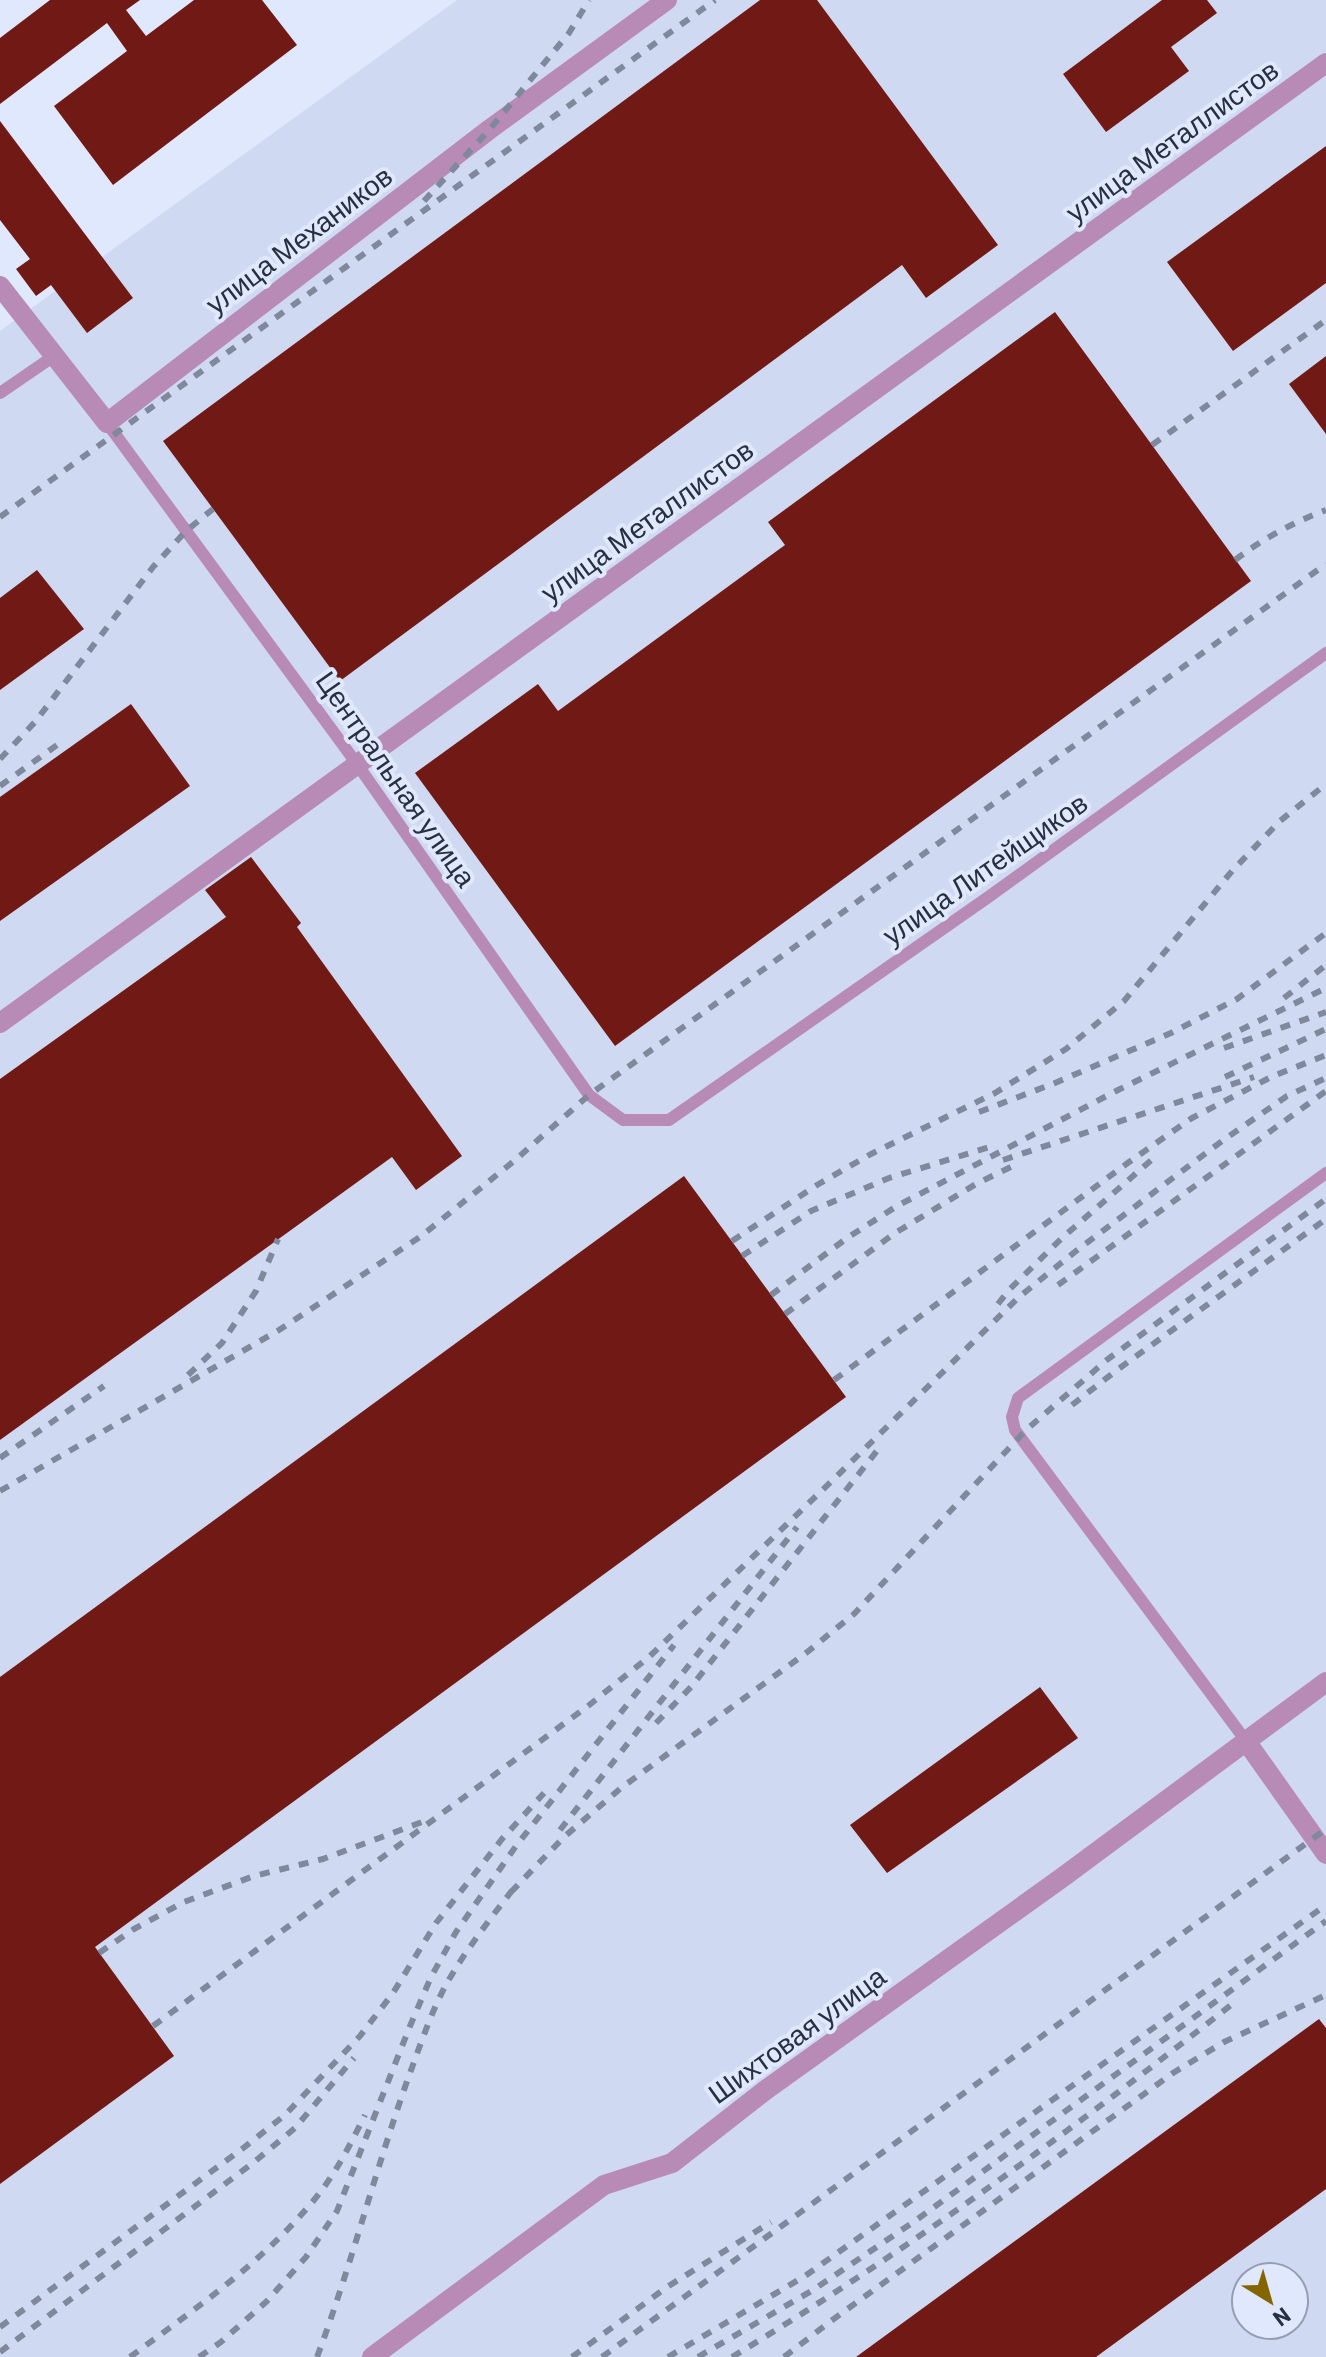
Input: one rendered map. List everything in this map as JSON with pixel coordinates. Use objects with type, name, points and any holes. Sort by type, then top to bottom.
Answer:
[{"type":"street","name":"улица Механиков","points":[[107,423],[490,129],[667,0]]},
{"type":"street","name":"улица Металлистов","points":[[0,1023],[1326,63]]},
{"type":"street","points":[[0,286],[107,423]]},
{"type":"street","name":"Шихтовая улица","points":[[372,2357],[604,2185],[672,2163],[767,2089],[1063,1877],[1326,1682]]},
{"type":"street","points":[[1246,1741],[1326,1854]]},
{"type":"lane","points":[[0,393],[54,356]]},
{"type":"lane","name":"Центральная улица","points":[[107,423],[357,764],[589,1095],[623,1120],[669,1120]]},
{"type":"lane","name":"улица Литейщиков","points":[[669,1120],[974,907],[1326,653]]},
{"type":"lane","points":[[1246,1741],[1015,1430],[1012,1417],[1018,1398],[1326,1173]]},
{"type":"shaded area","points":[[457,0],[1326,0],[1326,2357],[0,2357],[0,331]]},
{"type":"building","points":[[50,0],[140,0],[126,10],[146,36],[194,0],[262,0],[297,45],[113,185],[54,106],[127,51],[107,23],[0,104],[0,38]]},
{"type":"building","points":[[760,0],[817,0],[998,245],[926,298],[902,265],[340,681],[163,441]]},
{"type":"building","points":[[1162,0],[1207,0],[1217,13],[1171,47],[1189,71],[1106,132],[1063,74]]},
{"type":"building","points":[[0,121],[133,298],[87,333],[51,285],[36,296],[16,269],[30,259],[0,220]]},
{"type":"building","points":[[1326,146],[1326,283],[1233,351],[1167,262]]},
{"type":"building","points":[[1055,312],[1251,581],[615,1046],[415,773],[538,684],[558,711],[785,545],[768,522]]},
{"type":"building","points":[[1326,356],[1326,434],[1289,384]]},
{"type":"building","points":[[37,570],[84,629],[0,690],[0,598]]},
{"type":"building","points":[[131,704],[190,786],[0,921],[0,797]]},
{"type":"building","points":[[251,857],[301,923],[297,927],[462,1156],[416,1190],[392,1157],[0,1440],[0,1079],[226,917],[205,890]]},
{"type":"building","points":[[684,1176],[846,1397],[95,1947],[174,2056],[0,2184],[0,1677]]},
{"type":"building","points":[[1040,1687],[1078,1738],[887,1873],[850,1825]]},
{"type":"building","points":[[1319,2019],[1326,2028],[1326,2189],[1096,2357],[856,2357]]},
{"type":"railway","points":[[424,201],[490,129],[569,33],[589,0]]},
{"type":"railway","points":[[0,517],[715,0]]},
{"type":"railway","points":[[1152,445],[1326,320]]},
{"type":"railway","points":[[0,759],[35,722],[153,567],[186,531],[213,509]]},
{"type":"railway","points":[[1235,560],[1279,532],[1326,510]]},
{"type":"railway","points":[[0,1491],[279,1330],[420,1237],[589,1095],[1326,564]]},
{"type":"railway","points":[[0,786],[64,740]]},
{"type":"railway","points":[[732,1241],[817,1185],[871,1154],[995,1093],[1066,1049],[1124,1001],[1232,871],[1280,821],[1326,784]]},
{"type":"railway","points":[[979,1112],[1171,1033],[1237,999],[1326,933]]},
{"type":"railway","points":[[1284,998],[1326,965]]},
{"type":"railway","points":[[771,1295],[847,1238],[897,1206],[1118,1090],[1326,988]]},
{"type":"railway","points":[[1224,1048],[1326,1012]]},
{"type":"railway","points":[[1225,1077],[1326,1029]]},
{"type":"railway","points":[[834,1380],[1192,1118],[1271,1077],[1326,1055]]},
{"type":"railway","points":[[1003,1160],[1254,1077]]},
{"type":"railway","points":[[153,2026],[588,1706],[650,1656],[1019,1297],[1222,1141],[1287,1096],[1326,1078]]},
{"type":"railway","points":[[1058,1285],[1326,1091]]},
{"type":"railway","points":[[742,1256],[811,1211],[889,1178],[996,1145]]},
{"type":"railway","points":[[998,1304],[1062,1238],[1156,1156]]},
{"type":"railway","points":[[785,1314],[895,1233],[976,1184],[1019,1163]]},
{"type":"railway","points":[[511,1892],[564,1837],[621,1788],[806,1653],[854,1614],[1026,1430],[1108,1359],[1326,1199]]},
{"type":"railway","points":[[1072,1405],[1326,1219]]},
{"type":"railway","points":[[188,1375],[222,1343],[256,1291],[278,1239]]},
{"type":"railway","points":[[0,1458],[104,1386]]},
{"type":"railway","points":[[656,1723],[691,1687],[880,1447]]},
{"type":"railway","points":[[560,1830],[797,1527]]},
{"type":"railway","points":[[199,2357],[266,2302],[306,2257],[337,2211],[410,2026],[431,1977],[456,1932],[516,1846],[674,1645]]},
{"type":"railway","points":[[0,2327],[285,2115],[360,2036],[393,1993],[436,1923],[502,1839],[544,1793]]},
{"type":"railway","points":[[99,1953],[134,1929],[184,1902],[254,1876],[323,1859],[422,1822]]},
{"type":"railway","points":[[602,2357],[1326,1829]]},
{"type":"railway","points":[[317,2357],[398,2108],[432,2015],[463,1957],[518,1883]]},
{"type":"railway","points":[[668,2357],[805,2276],[1326,1905]]},
{"type":"railway","points":[[698,2357],[813,2290],[915,2221],[1326,1921]]},
{"type":"railway","points":[[784,2357],[1173,2073],[1224,2042],[1326,1995]]},
{"type":"railway","points":[[732,2357],[861,2275],[987,2189],[1231,2005]]},
{"type":"railway","points":[[0,2352],[253,2163],[295,2128],[354,2058]]},
{"type":"railway","points":[[130,2357],[227,2284],[294,2223],[329,2180],[365,2115]]},
{"type":"railway","points":[[572,2357],[667,2287],[771,2222]]}]
